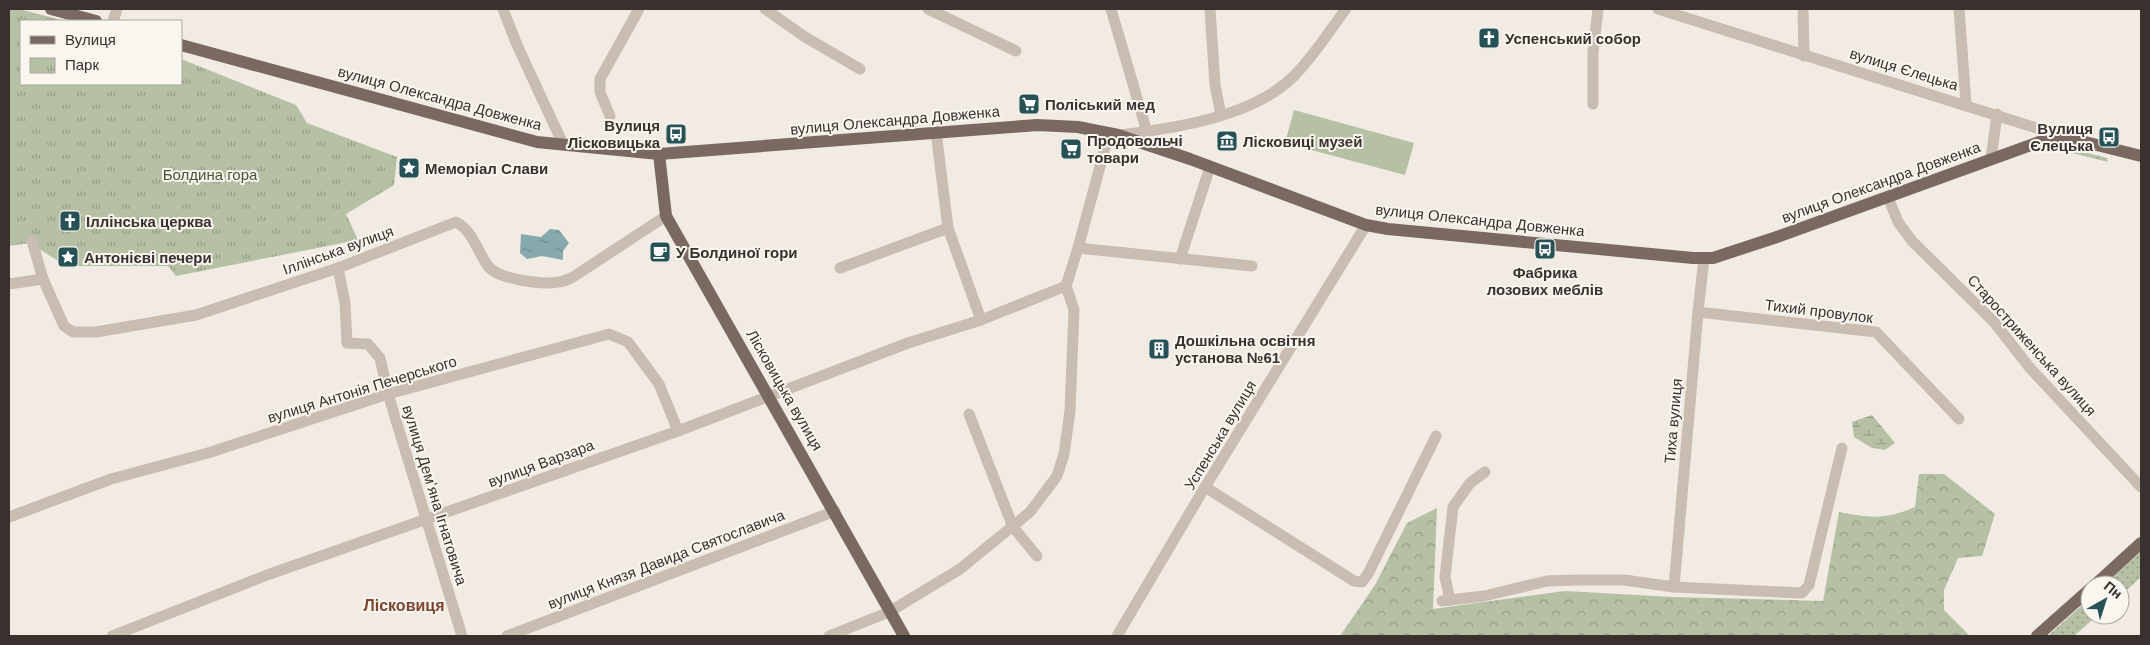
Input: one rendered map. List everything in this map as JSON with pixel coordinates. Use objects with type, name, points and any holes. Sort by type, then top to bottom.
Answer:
[{"type":"main road","points":[[51,9],[92,20]]},
{"type":"main road","name":"вулиця Олександра Довженка","points":[[182,45],[537,142],[659,154],[1037,124],[1078,127],[1114,134],[1210,167],[1366,225],[1388,229],[1704,258],[1713,258],[1774,238],[2042,141],[2065,137]]},
{"type":"main road","name":"вулиця Єлецька","points":[[2065,137],[2141,156]]},
{"type":"main road","name":"Лісковицька вулиця","points":[[659,154],[666,216],[770,396],[904,636]]},
{"type":"main road","points":[[2106,575],[2141,543]]},
{"type":"main road","points":[[2037,636],[2080,598]]},
{"type":"street","points":[[503,9],[517,45],[563,144]]},
{"type":"street","points":[[610,116],[600,92],[600,79],[639,9]]},
{"type":"street","points":[[928,9],[1016,51]]},
{"type":"street","points":[[1111,9],[1147,132]]},
{"type":"street","points":[[1210,9],[1216,85],[1221,115]]},
{"type":"street","points":[[829,636],[889,612],[960,569],[1030,512],[1057,476],[1064,454],[1070,412],[1074,310],[1066,286],[1114,134],[1168,130],[1251,106],[1279,89],[1295,75],[1346,9]]},
{"type":"street","points":[[1593,104],[1593,52],[1598,9]]},
{"type":"street","name":"вулиця Єлецька","points":[[1658,9],[1804,56],[1966,104],[2065,137]]},
{"type":"street","points":[[1803,9],[1804,56]]},
{"type":"street","points":[[1960,9],[1966,104]]},
{"type":"street","points":[[770,10],[805,37],[860,69]]},
{"type":"street","points":[[1991,159],[1997,114]]},
{"type":"street","points":[[936,132],[948,228],[981,320]]},
{"type":"street","points":[[1180,259],[1210,167]]},
{"type":"street","name":"Старостриженська вулиця","points":[[1888,197],[1898,222],[1912,241],[1994,322],[2030,368],[2141,487]]},
{"type":"street","name":"Іллінська вулиця","points":[[32,241],[43,279],[64,326],[73,332],[96,332],[196,315],[338,268],[456,222],[465,227],[494,273],[526,281],[559,282],[573,277],[666,216]]},
{"type":"street","name":"Успенська вулиця","points":[[1117,636],[1366,225]]},
{"type":"street","points":[[840,268],[948,228]]},
{"type":"street","points":[[1078,248],[1252,266]]},
{"type":"street","name":"Тиха вулиця","points":[[1674,587],[1704,258]]},
{"type":"street","name":"вулиця Демʼяна Ігнатовича","points":[[338,268],[345,303],[347,342],[368,344],[380,358],[388,394],[462,636]]},
{"type":"street","points":[[9,284],[43,279]]},
{"type":"street","name":"вулиця Варзара","points":[[112,636],[267,575],[678,431],[908,343],[981,320],[1066,286]]},
{"type":"street","name":"Тихий провулок","points":[[1698,312],[1876,332],[1959,419]]},
{"type":"street","name":"вулиця Антонія Печерського","points":[[9,517],[111,479],[208,453],[388,394],[609,334],[628,342],[659,384],[678,431]]},
{"type":"street","points":[[969,414],[1013,527],[1037,556]]},
{"type":"street","points":[[1205,488],[1354,581],[1362,582],[1368,574],[1436,436]]},
{"type":"street","points":[[1485,472],[1470,483],[1453,506],[1445,577],[1446,601],[1484,596],[1548,581],[1624,580],[1674,587],[1802,593],[1809,585],[1842,448]]},
{"type":"street","name":"вулиця Князя Давида Святославича","points":[[507,636],[835,511]]},
{"type":"green space","name":"Болдина гора","points":[[9,9],[19,9],[61,20],[20,20],[20,85],[182,85],[182,59],[296,105],[307,123],[397,157],[394,185],[346,214],[358,240],[176,276],[168,266],[66,266],[30,243],[9,246]]},
{"type":"green space","points":[[1294,110],[1414,143],[1405,175],[1285,143]]},
{"type":"green space","points":[[2061,146],[2107,158],[2108,162],[2052,148]]},
{"type":"green space","points":[[1872,415],[1895,443],[1885,450],[1872,448],[1854,437],[1852,422]]},
{"type":"green space","points":[[1919,474],[1944,474],[1995,514],[1982,556],[1958,558],[1944,590],[1944,610],[1970,636],[1340,636],[1375,585],[1407,523],[1437,508],[1433,609],[1565,591],[1672,597],[1823,601],[1839,512],[1878,517],[1895,514],[1915,507]]},
{"type":"green space","points":[[2141,552],[2141,577],[2130,587],[2130,575],[2115,575]]},
{"type":"green space","points":[[2080,607],[2080,625],[2087,625],[2074,636],[2049,635]]},
{"type":"water","points":[[550,229],[559,230],[569,243],[563,251],[563,260],[542,256],[527,259],[520,253],[521,234],[541,237]]},
{"type":"place","name":"Успенський собор","points":[[1489,38]]},
{"type":"place","name":"Поліський мед","points":[[1029,104]]},
{"type":"place","name":"Вулиця Лісковицька","points":[[676,134]]},
{"type":"place","name":"Вулиця Єлецька","points":[[2109,137]]},
{"type":"place","name":"Лісковиці музей","points":[[1227,141]]},
{"type":"place","name":"Продовольчі товари","points":[[1071,149]]},
{"type":"place","name":"Меморіал Слави","points":[[409,168]]},
{"type":"place","name":"Іллінська церква","points":[[70,221]]},
{"type":"place","name":"Фабрика лозових меблів","points":[[1545,249]]},
{"type":"place","name":"У Болдиної гори","points":[[660,252]]},
{"type":"place","name":"Антонієві печери","points":[[68,257]]},
{"type":"place","name":"Дошкільна освітня установа №61","points":[[1159,349]]},
{"type":"district","name":"Лісковиця","points":[[404,605]]}]
